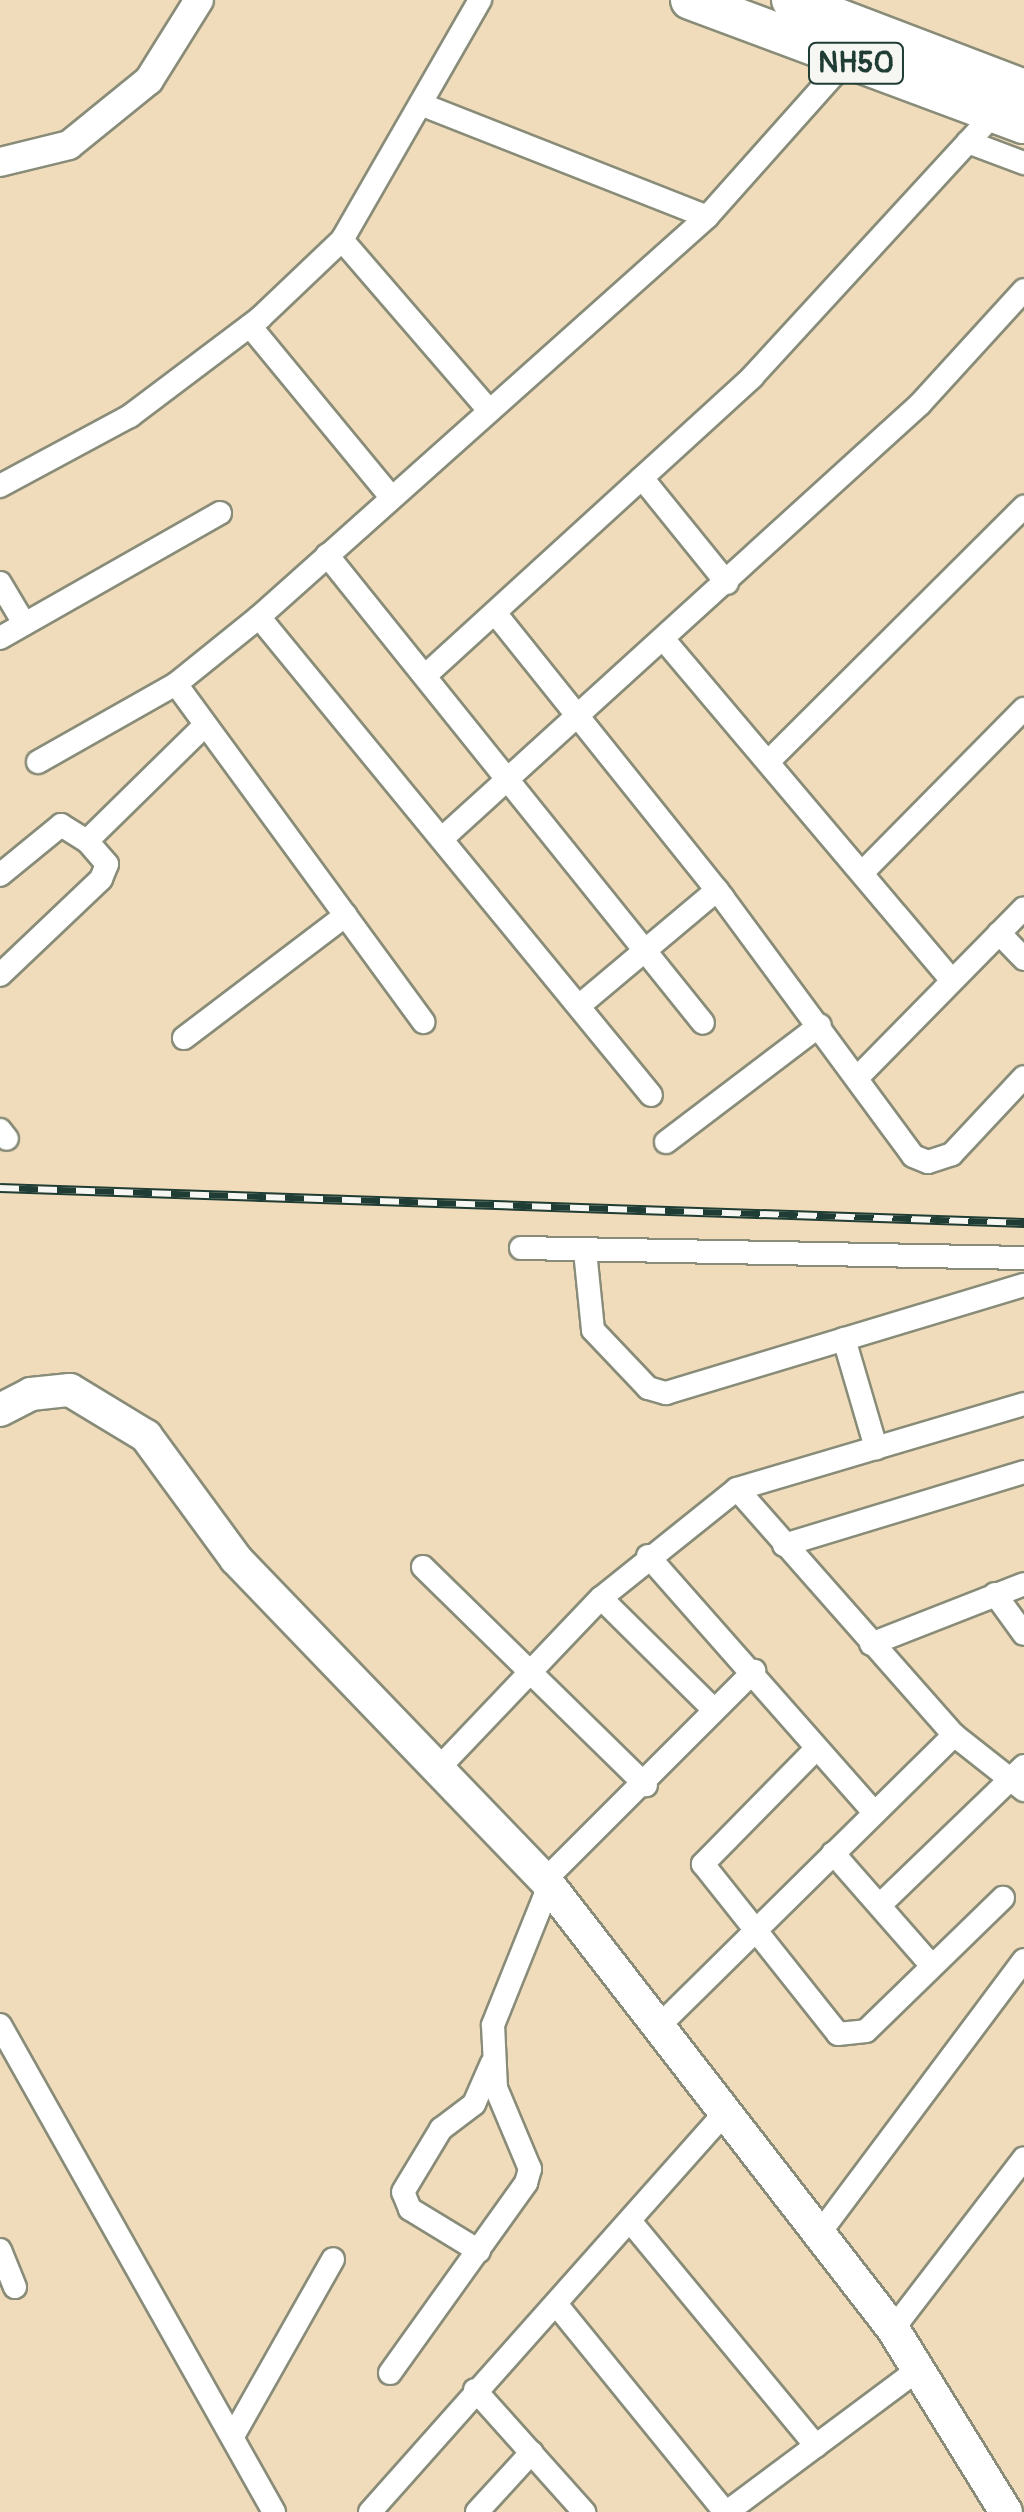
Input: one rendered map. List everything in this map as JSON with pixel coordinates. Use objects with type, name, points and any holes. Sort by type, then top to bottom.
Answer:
[{"type":"highway","name":"NH50","points":[[690,0],[1009,119]]},
{"type":"highway","name":"NH50","points":[[791,0],[1024,89]]},
{"type":"main road","points":[[0,1410],[31,1394],[70,1390],[146,1436],[236,1559],[547,1883],[816,2238],[893,2329],[1006,2512]]},
{"type":"street","points":[[0,162],[69,145],[149,80],[199,0]]},
{"type":"street","points":[[0,486],[130,416],[250,326],[342,240],[480,0]]},
{"type":"street","points":[[38,762],[176,684],[259,617],[707,217],[873,30]]},
{"type":"street","points":[[423,105],[707,217]]},
{"type":"street","points":[[426,675],[752,377],[968,142],[1009,119]]},
{"type":"street","points":[[968,142],[1024,163]]},
{"type":"street","points":[[342,240],[488,409]]},
{"type":"street","points":[[446,835],[581,720],[920,404],[1024,290]]},
{"type":"street","points":[[250,326],[391,497]]},
{"type":"street","points":[[642,478],[727,583]]},
{"type":"street","points":[[770,760],[1024,507]]},
{"type":"street","points":[[0,638],[22,620],[220,513]]},
{"type":"street","points":[[327,555],[703,1024]]},
{"type":"street","points":[[0,583],[22,620]]},
{"type":"street","points":[[495,613],[717,890],[860,1076],[913,1156],[928,1162],[978,1131],[1024,1077]]},
{"type":"street","points":[[259,617],[446,835],[650,1095]]},
{"type":"street","points":[[664,641],[770,760],[951,980]]},
{"type":"street","points":[[176,684],[202,727],[423,1022]]},
{"type":"street","points":[[863,872],[1024,708]]},
{"type":"street","points":[[87,841],[202,727]]},
{"type":"street","points":[[0,875],[61,825],[87,841],[108,864],[101,878],[0,975]]},
{"type":"street","points":[[580,1005],[717,890]]},
{"type":"street","points":[[860,1076],[1024,908]]},
{"type":"street","points":[[184,1038],[346,916]]},
{"type":"street","points":[[999,933],[1024,959]]},
{"type":"street","points":[[666,1142],[820,1025]]},
{"type":"street","points":[[521,1248],[1024,1258]]},
{"type":"street","points":[[585,1251],[586,1317],[648,1388],[666,1393],[1024,1285]]},
{"type":"street","points":[[844,1340],[876,1448]]},
{"type":"street","points":[[437,1770],[601,1598],[648,1556],[737,1489],[1024,1404]]},
{"type":"street","points":[[784,1544],[1024,1472]]},
{"type":"street","points":[[737,1489],[870,1644],[954,1734],[1016,1788]]},
{"type":"street","points":[[648,1556],[754,1671],[815,1750],[872,1810]]},
{"type":"street","points":[[423,1567],[534,1670],[646,1786]]},
{"type":"street","points":[[870,1644],[1024,1584]]},
{"type":"street","points":[[995,1594],[1024,1634]]},
{"type":"street","points":[[601,1598],[714,1710]]},
{"type":"street","points":[[479,2251],[410,2209],[402,2192],[441,2128],[474,2104],[491,2065],[493,2025],[547,1883],[646,1786],[754,1671]]},
{"type":"street","points":[[658,2027],[756,1933],[872,1810],[954,1734]]},
{"type":"street","points":[[815,1750],[702,1858],[756,1933],[850,2038],[1002,1898]]},
{"type":"street","points":[[880,1905],[1016,1788],[1024,1766]]},
{"type":"street","points":[[833,1853],[932,1966]]},
{"type":"street","points":[[816,2238],[1024,1960]]},
{"type":"street","points":[[0,2025],[274,2512]]},
{"type":"street","points":[[390,2373],[479,2251],[530,2169],[491,2065]]},
{"type":"street","points":[[370,2512],[724,2115]]},
{"type":"street","points":[[893,2329],[1024,2158]]},
{"type":"street","points":[[630,2221],[816,2446]]},
{"type":"street","points":[[0,2250],[15,2287]]},
{"type":"street","points":[[233,2436],[333,2259]]},
{"type":"street","points":[[556,2304],[726,2512],[916,2371]]},
{"type":"street","points":[[476,2390],[584,2512]]},
{"type":"street","points":[[476,2512],[532,2452]]},
{"type":"railway","points":[[0,1188],[1024,1223]]}]
